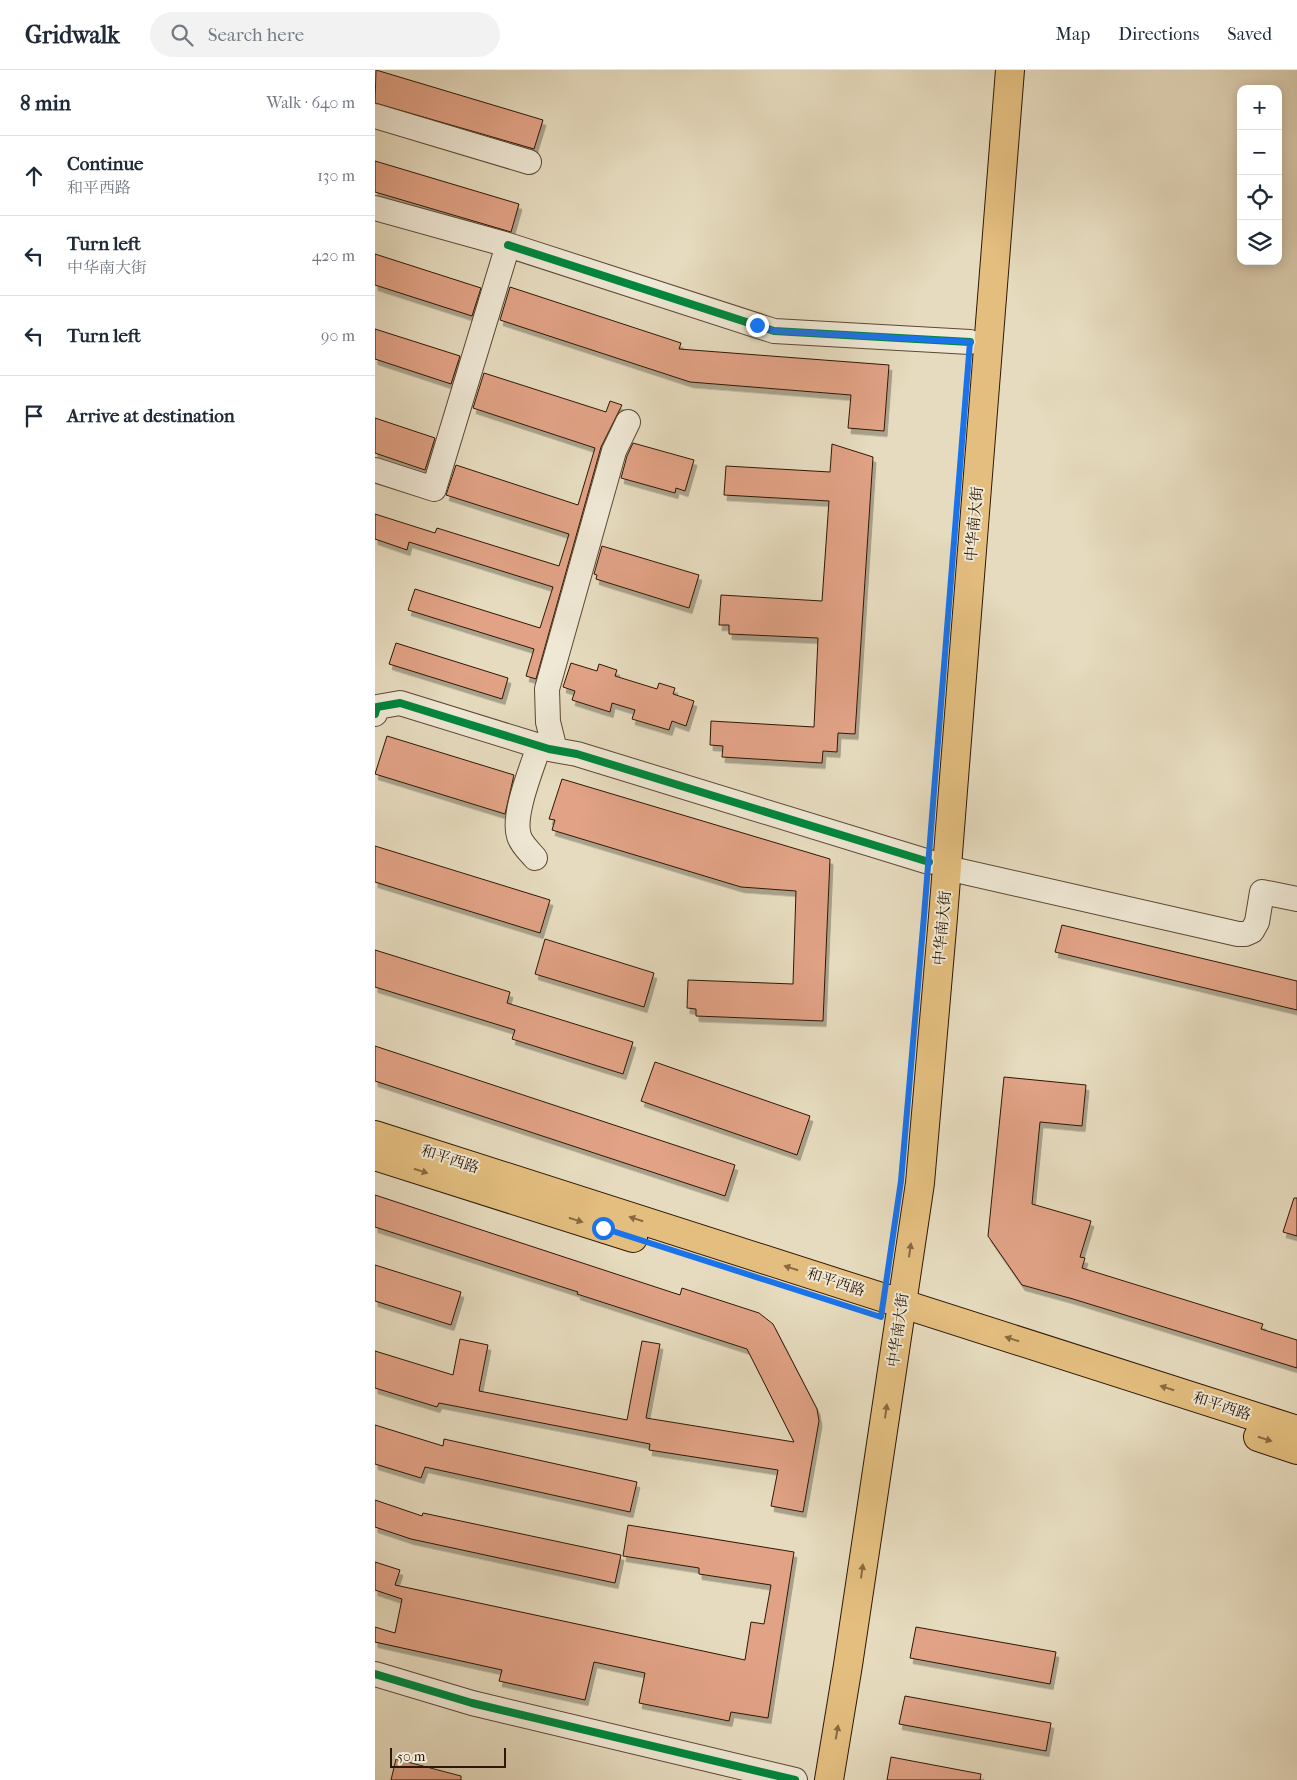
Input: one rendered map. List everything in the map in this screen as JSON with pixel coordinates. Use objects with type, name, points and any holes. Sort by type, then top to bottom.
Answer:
[{"type":"main road","name":"中华南大街","points":[[810,1780],[892,1310],[920,1183],[970,342],[992,70]]},
{"type":"main road","name":"中华南大街","points":[[938,865],[1010,70]]},
{"type":"main road","name":"和平西路","points":[[375,1134],[1297,1450]]},
{"type":"main road","name":"和平西路","points":[[375,1156],[1297,1430]]},
{"type":"main road","name":"中华南大街","points":[[829,1780],[848,1665],[892,1310]]},
{"type":"street","points":[[375,116],[529,162]]},
{"type":"street","points":[[375,208],[508,245],[774,331],[970,342]]},
{"type":"street","points":[[375,470],[434,488],[508,245]]},
{"type":"street","points":[[535,858],[519,839],[518,813],[547,748],[547,689],[614,451],[628,422]]},
{"type":"street","points":[[375,714],[377,708],[400,703],[547,748],[577,754],[938,865],[1238,934],[1252,931],[1257,922],[1262,892],[1297,899]]},
{"type":"street","points":[[375,1674],[472,1703],[795,1780]]},
{"type":"building","points":[[376,70],[543,120],[534,149],[375,103]]},
{"type":"building","points":[[375,161],[519,204],[511,232],[375,192]]},
{"type":"building","points":[[375,254],[481,288],[472,316],[375,285]]},
{"type":"building","points":[[510,287],[681,343],[679,349],[889,365],[884,431],[848,428],[851,395],[690,382],[500,320]]},
{"type":"building","points":[[375,329],[460,356],[451,384],[375,359]]},
{"type":"building","points":[[484,373],[606,412],[610,401],[622,405],[601,447],[536,679],[526,676],[534,649],[408,610],[415,589],[540,628],[553,587],[409,542],[407,550],[375,539],[375,514],[435,533],[437,528],[559,566],[569,534],[446,495],[456,465],[578,505],[595,448],[473,408]]},
{"type":"building","points":[[375,418],[435,438],[425,470],[375,453]]},
{"type":"building","points":[[633,443],[694,460],[685,491],[676,488],[675,493],[621,478]]},
{"type":"building","points":[[832,444],[873,457],[855,734],[838,733],[837,752],[823,751],[822,763],[722,757],[723,746],[710,745],[711,721],[814,727],[818,638],[729,634],[729,625],[719,625],[721,595],[822,601],[829,501],[724,495],[726,466],[830,472]]},
{"type":"building","points":[[602,546],[699,575],[689,608],[596,579],[597,575],[594,574]]},
{"type":"building","points":[[396,643],[508,678],[502,699],[389,664]]},
{"type":"building","points":[[571,663],[597,671],[599,664],[617,670],[615,676],[657,689],[659,683],[675,688],[673,694],[694,701],[686,726],[672,721],[669,730],[632,719],[635,710],[612,703],[610,712],[572,700],[575,691],[563,687]]},
{"type":"building","points":[[387,736],[514,775],[505,814],[375,774]]},
{"type":"building","points":[[562,779],[830,859],[823,1021],[696,1016],[696,1009],[687,1008],[688,980],[793,984],[796,891],[741,887],[552,830],[555,820],[549,819]]},
{"type":"building","points":[[375,846],[550,900],[540,933],[375,882]]},
{"type":"building","points":[[1062,925],[1297,981],[1297,1010],[1055,952]]},
{"type":"building","points":[[545,939],[654,973],[644,1007],[535,974]]},
{"type":"building","points":[[375,950],[510,992],[507,1003],[633,1042],[623,1074],[512,1039],[515,1030],[375,987]]},
{"type":"building","points":[[375,1046],[735,1165],[725,1196],[375,1081]]},
{"type":"building","points":[[655,1062],[810,1116],[797,1155],[641,1101]]},
{"type":"building","points":[[1004,1077],[1086,1085],[1082,1126],[1040,1122],[1032,1204],[1091,1221],[1080,1257],[1085,1258],[1082,1268],[1263,1324],[1261,1329],[1297,1340],[1297,1368],[1022,1285],[988,1236]]},
{"type":"building","points":[[375,1195],[680,1295],[682,1288],[759,1313],[773,1324],[817,1409],[819,1421],[803,1512],[771,1506],[778,1470],[649,1450],[650,1444],[439,1403],[437,1407],[375,1388],[375,1351],[453,1375],[460,1339],[488,1345],[479,1391],[627,1420],[642,1341],[660,1344],[646,1418],[794,1442],[747,1349],[375,1227]]},
{"type":"building","points":[[1294,1198],[1297,1198],[1297,1236],[1283,1232]]},
{"type":"building","points":[[375,1265],[461,1292],[451,1325],[375,1301]]},
{"type":"building","points":[[375,1425],[443,1446],[444,1439],[637,1482],[630,1512],[425,1467],[421,1478],[375,1464]]},
{"type":"building","points":[[375,1500],[422,1516],[423,1513],[621,1555],[615,1583],[411,1539],[375,1527]]},
{"type":"building","points":[[628,1525],[794,1552],[768,1718],[731,1712],[729,1721],[639,1703],[645,1673],[594,1662],[585,1700],[499,1681],[502,1670],[375,1642],[375,1627],[395,1633],[402,1599],[375,1590],[375,1562],[400,1570],[395,1585],[745,1660],[751,1622],[764,1624],[771,1585],[699,1574],[699,1568],[623,1556]]},
{"type":"building","points":[[916,1627],[1056,1652],[1050,1684],[910,1658]]},
{"type":"building","points":[[905,1696],[1051,1723],[1046,1751],[899,1724]]},
{"type":"building","points":[[891,1757],[981,1774],[980,1780],[887,1780]]},
{"type":"building","points":[[396,1759],[461,1776],[461,1780],[391,1780]]},
{"type":"cycle path","points":[[508,245],[774,331],[970,342]]},
{"type":"cycle path","points":[[375,714],[377,707],[400,703],[549,749],[577,754],[929,862]]},
{"type":"cycle path","points":[[375,1674],[472,1703],[795,1780]]},
{"type":"route","points":[[603,1228],[881,1317],[901,1181],[970,342],[774,331],[757,325]]}]
